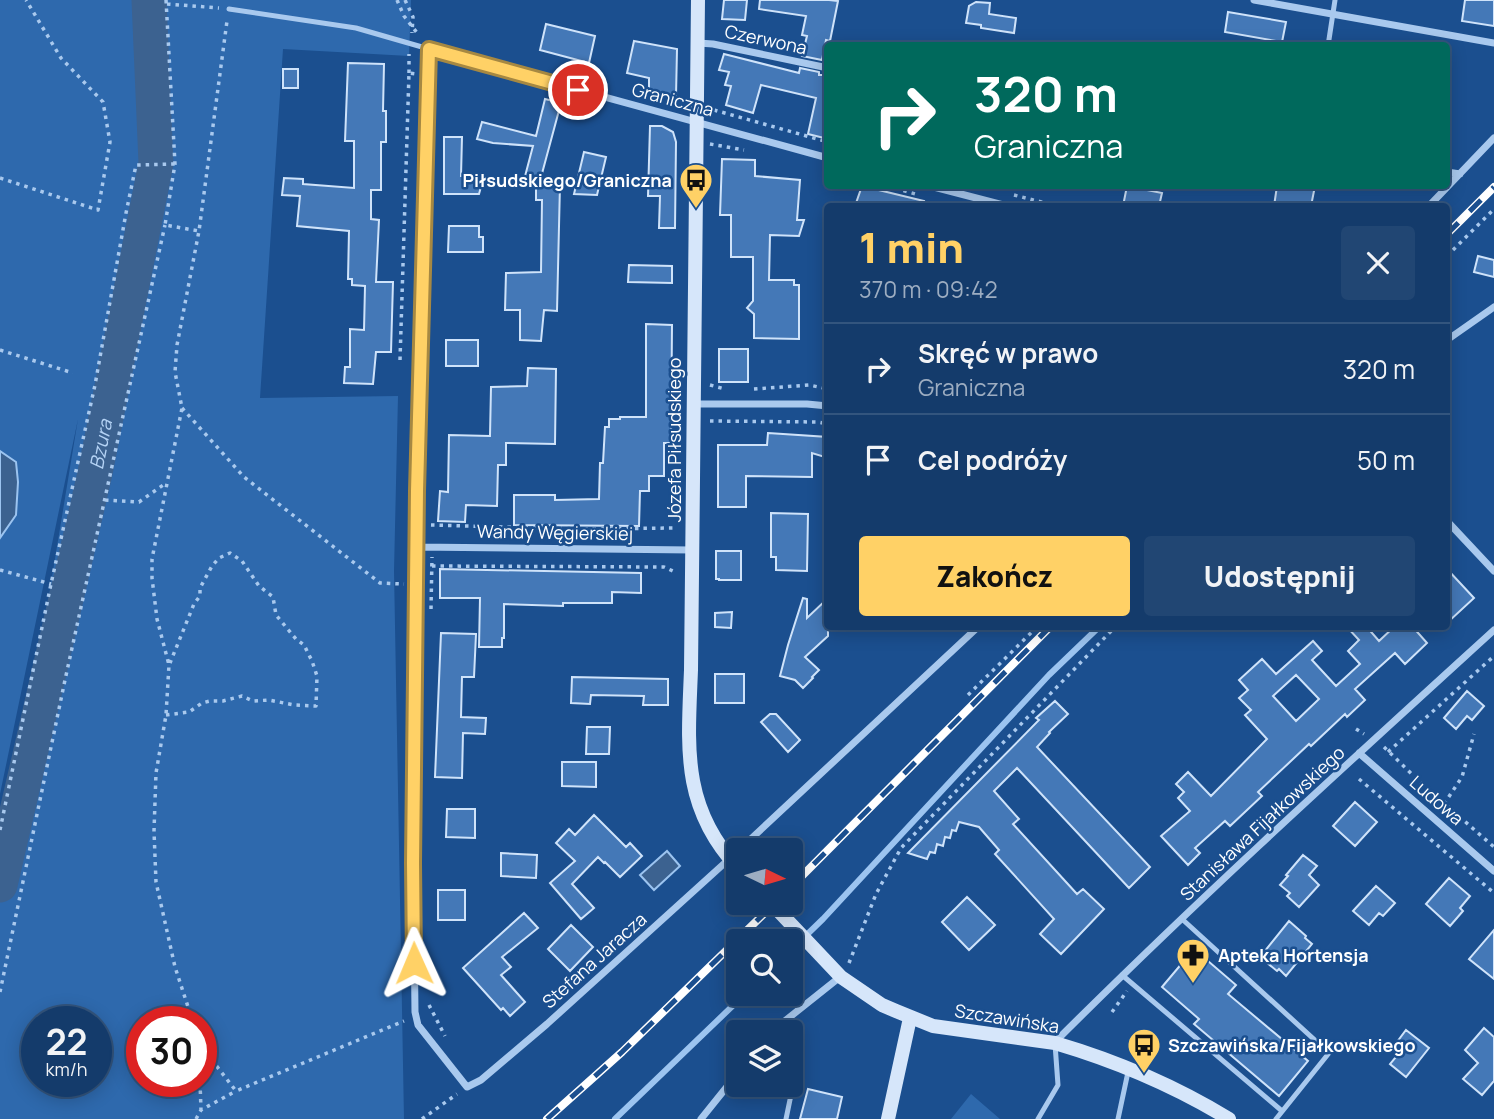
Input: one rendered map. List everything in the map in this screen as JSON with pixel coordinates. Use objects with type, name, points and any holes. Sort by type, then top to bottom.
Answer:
[{"type":"street","name":"Józefa Piłsudskiego","points":[[698,0],[689,743],[691,771],[701,807],[719,846],[726,850]]},
{"type":"street","points":[[1254,0],[1494,43]]},
{"type":"street","name":"Czerwona","points":[[697,43],[824,67]]},
{"type":"street","points":[[429,49],[416,584],[413,863],[415,1012],[418,1025],[467,1087]]},
{"type":"street","name":"Graniczna","points":[[429,49],[824,157]]},
{"type":"street","points":[[1450,184],[1494,138]]},
{"type":"street","points":[[1450,172],[1460,174]]},
{"type":"street","points":[[942,189],[995,203]]},
{"type":"street","points":[[1432,203],[1445,189]]},
{"type":"street","points":[[1450,338],[1494,307]]},
{"type":"street","points":[[694,404],[824,406]]},
{"type":"street","points":[[1450,524],[1494,571]]},
{"type":"street","name":"Wandy Węgierskiej","points":[[417,547],[693,550]]},
{"type":"street","name":"Stefana Jaracza","points":[[757,838],[975,630]]},
{"type":"street","name":"Stanisława Fijałkowskiego","points":[[1055,1043],[1122,975],[1494,630]]},
{"type":"street","name":"Ludowa","points":[[1359,753],[1494,870]]},
{"type":"street","name":"Stefana Jaracza","points":[[467,1087],[481,1080],[547,1024],[726,867]]},
{"type":"street","name":"Szczawińska","points":[[782,915],[841,977],[882,1005],[910,1018],[954,1030],[1055,1043],[1175,1088],[1229,1119]]},
{"type":"street","points":[[788,1020],[841,977]]},
{"type":"street","points":[[888,1119],[910,1018]]},
{"type":"street","points":[[701,1119],[726,1088]]},
{"type":"lane","points":[[1329,42],[1335,0]]},
{"type":"lane","points":[[229,9],[356,28],[429,49]]},
{"type":"lane","points":[[1182,919],[1329,1053],[1276,1119]]},
{"type":"lane","points":[[1122,975],[1282,1111]]},
{"type":"lane","points":[[1038,1119],[1058,1085],[1055,1043]]},
{"type":"lane","points":[[1118,1119],[1128,1069]]},
{"type":"lane","points":[[786,1119],[791,1097]]},
{"type":"path","points":[[0,178],[98,210],[110,142],[103,103],[61,58],[26,0]]},
{"type":"path","points":[[397,0],[404,16],[429,49]]},
{"type":"path","points":[[0,992],[165,225],[175,164],[166,2],[229,9],[199,231],[177,345],[175,372],[182,408],[152,559],[158,619],[169,665],[166,715],[156,773],[156,882],[175,967],[188,1006]]},
{"type":"path","points":[[400,360],[409,73],[428,76]]},
{"type":"path","points":[[712,109],[824,141]]},
{"type":"path","points":[[696,144],[712,144],[745,151]]},
{"type":"path","points":[[0,830],[95,385],[136,165],[175,164]]},
{"type":"path","points":[[1450,253],[1494,209]]},
{"type":"path","points":[[165,225],[199,231]]},
{"type":"path","points":[[0,350],[72,373]]},
{"type":"path","points":[[710,385],[725,390]]},
{"type":"path","points":[[751,389],[809,385],[824,388]]},
{"type":"path","points":[[182,408],[244,477],[380,583],[416,584]]},
{"type":"path","points":[[710,421],[824,423]]},
{"type":"path","points":[[104,500],[139,502],[168,481]]},
{"type":"path","points":[[431,617],[430,524],[675,528],[675,572],[664,567],[432,566]]},
{"type":"path","points":[[166,715],[188,712],[210,701],[242,696],[253,701],[269,700],[316,706],[317,693],[317,676],[304,645],[276,615],[273,597],[259,586],[242,561],[230,553],[219,558],[212,566],[200,588],[200,596],[194,604],[169,665]]},
{"type":"path","points":[[0,570],[51,584]]},
{"type":"path","points":[[968,695],[1034,630]]},
{"type":"path","points":[[849,964],[876,894],[901,848],[1112,630]]},
{"type":"path","points":[[1388,752],[1494,656]]},
{"type":"path","points":[[1356,729],[1375,738],[1494,847]]},
{"type":"path","points":[[1444,804],[1462,778],[1474,734]]},
{"type":"path","points":[[1359,779],[1494,893]]},
{"type":"path","points":[[201,1110],[236,1091],[404,1021],[429,1004],[449,1045]]},
{"type":"path","points":[[217,1068],[236,1091]]},
{"type":"path","points":[[422,1119],[467,1087]]},
{"type":"path","points":[[196,1119],[201,1110],[201,1097]]},
{"type":"shaded area","points":[[0,0],[411,0],[409,56],[283,49],[260,398],[398,396],[394,571],[404,1119],[0,1119],[0,893],[78,419],[0,794]]},
{"type":"shaded area","points":[[0,451],[16,462],[18,482],[16,515],[0,538]]},
{"type":"shaded area","points":[[667,851],[680,866],[654,890],[640,875]]},
{"type":"shaded area","points":[[971,1094],[1000,1119],[951,1119]]},
{"type":"building","points":[[724,0],[747,0],[745,20],[722,19]]},
{"type":"building","points":[[760,0],[838,1],[830,41],[824,42],[822,60],[802,56],[807,36],[802,35],[806,16],[759,9]]},
{"type":"building","points":[[1465,0],[1494,0],[1494,26],[1462,21]]},
{"type":"building","points":[[976,2],[990,3],[989,14],[1016,18],[1014,33],[966,23],[969,6]]},
{"type":"building","points":[[1228,12],[1286,22],[1282,42],[1225,32]]},
{"type":"building","points":[[546,24],[595,36],[589,63],[540,50]]},
{"type":"building","points":[[634,41],[677,49],[676,96],[649,91],[649,78],[627,73]]},
{"type":"building","points":[[724,54],[799,73],[800,68],[824,75],[824,138],[808,134],[816,98],[761,85],[753,113],[726,105],[731,86],[725,85],[729,72],[719,70]]},
{"type":"building","points":[[348,63],[384,64],[383,111],[386,111],[386,142],[381,142],[381,190],[371,190],[371,219],[379,220],[376,282],[393,282],[391,352],[376,352],[373,384],[344,383],[345,367],[350,367],[350,329],[364,330],[365,286],[352,285],[352,279],[348,279],[349,231],[297,226],[300,196],[282,195],[284,178],[303,179],[303,184],[354,188],[354,141],[345,141]]},
{"type":"building","points":[[283,69],[298,69],[298,88],[283,88]]},
{"type":"building","points":[[545,99],[561,103],[540,181],[560,184],[557,311],[544,310],[541,341],[520,340],[520,310],[505,310],[506,273],[541,272],[542,200],[536,200],[536,184],[524,180],[533,146],[477,139],[482,122],[536,136]]},
{"type":"building","points":[[650,126],[662,126],[673,132],[676,142],[675,228],[659,228],[660,196],[648,196]]},
{"type":"building","points":[[444,137],[462,137],[461,176],[484,176],[479,194],[444,194]]},
{"type":"building","points":[[584,152],[606,157],[597,195],[574,194]]},
{"type":"building","points":[[722,159],[755,160],[755,176],[800,180],[797,220],[804,220],[799,236],[770,235],[769,280],[794,280],[794,285],[799,285],[799,339],[754,338],[754,314],[747,308],[753,301],[753,257],[731,257],[731,215],[720,215]]},
{"type":"building","points":[[861,189],[874,189],[924,201],[924,203],[856,203]]},
{"type":"building","points":[[1126,189],[1162,193],[1160,203],[1124,203]]},
{"type":"building","points":[[1277,189],[1314,189],[1312,203],[1274,203]]},
{"type":"building","points":[[449,226],[479,226],[479,237],[483,237],[483,252],[448,252]]},
{"type":"building","points":[[1478,256],[1494,260],[1494,277],[1474,272]]},
{"type":"building","points":[[629,265],[672,266],[672,283],[628,282]]},
{"type":"building","points":[[646,324],[672,325],[671,443],[664,443],[664,476],[649,476],[649,491],[640,491],[639,526],[514,525],[514,495],[555,495],[555,500],[599,499],[600,463],[603,463],[605,427],[609,427],[609,419],[646,417]]},
{"type":"building","points":[[446,340],[478,340],[478,366],[446,366]]},
{"type":"building","points":[[719,349],[748,349],[748,382],[719,382]]},
{"type":"building","points":[[528,368],[556,369],[555,444],[506,443],[506,465],[498,465],[497,506],[466,505],[465,522],[438,521],[440,491],[448,492],[449,435],[490,436],[491,387],[527,386]]},
{"type":"building","points":[[768,433],[824,437],[824,457],[812,453],[812,477],[746,476],[746,507],[718,507],[718,445],[767,445]]},
{"type":"building","points":[[771,513],[808,514],[807,571],[776,570],[776,557],[771,557]]},
{"type":"building","points":[[716,551],[741,551],[741,580],[716,579]]},
{"type":"building","points":[[440,569],[641,573],[641,593],[612,592],[612,603],[563,603],[563,606],[504,604],[502,647],[479,647],[480,598],[440,598]]},
{"type":"building","points":[[1450,572],[1474,598],[1450,620]]},
{"type":"building","points":[[803,598],[807,599],[807,618],[824,602],[824,630],[828,630],[828,636],[805,657],[819,670],[803,688],[795,680],[780,676]]},
{"type":"building","points":[[732,612],[731,628],[715,627],[715,613]]},
{"type":"building","points":[[1350,630],[1369,630],[1379,641],[1391,630],[1416,630],[1427,643],[1405,664],[1395,653],[1355,689],[1365,700],[1347,717],[1345,714],[1311,746],[1309,744],[1258,792],[1262,796],[1230,826],[1225,821],[1195,848],[1200,853],[1188,865],[1161,836],[1190,811],[1178,798],[1184,792],[1176,784],[1188,772],[1211,796],[1267,739],[1245,715],[1251,710],[1239,698],[1248,690],[1239,680],[1262,659],[1276,674],[1313,641],[1322,651],[1312,660],[1336,686],[1360,664],[1348,651],[1359,640]],"holes":[[[1296,675],[1319,699],[1296,721],[1273,696]]]},
{"type":"building","points":[[441,633],[476,634],[474,677],[462,677],[461,717],[486,718],[485,734],[463,733],[462,778],[435,777]]},
{"type":"building","points":[[715,674],[744,674],[744,703],[715,703]]},
{"type":"building","points":[[572,677],[668,679],[668,705],[643,705],[644,696],[591,695],[590,704],[571,703]]},
{"type":"building","points":[[1467,691],[1484,706],[1472,720],[1467,716],[1456,729],[1444,718]]},
{"type":"building","points":[[1055,701],[1068,714],[1037,747],[1150,867],[1129,888],[1017,768],[994,791],[1019,819],[1013,824],[1077,894],[1083,889],[1104,909],[1061,954],[1040,934],[1054,919],[995,854],[999,850],[979,827],[959,822],[956,831],[952,830],[950,838],[945,837],[943,846],[937,844],[935,853],[930,852],[927,859],[908,853]]},
{"type":"building","points":[[770,714],[776,714],[800,740],[788,752],[761,722]]},
{"type":"building","points":[[587,727],[610,727],[609,754],[586,754]]},
{"type":"building","points":[[562,762],[596,762],[596,787],[562,786]]},
{"type":"building","points":[[1355,802],[1377,822],[1355,846],[1333,826]]},
{"type":"building","points":[[447,809],[475,809],[475,838],[446,837]]},
{"type":"building","points":[[594,815],[626,847],[630,843],[642,856],[620,877],[598,857],[572,884],[594,908],[581,919],[550,883],[575,861],[556,843],[569,829],[575,835]]},
{"type":"building","points":[[501,853],[537,855],[536,878],[501,876]]},
{"type":"building","points":[[1303,855],[1317,866],[1309,875],[1319,885],[1299,907],[1287,896],[1290,893],[1280,885]]},
{"type":"building","points":[[1449,878],[1470,896],[1460,908],[1463,911],[1450,926],[1426,904]]},
{"type":"building","points":[[1376,886],[1395,903],[1383,916],[1379,913],[1369,925],[1353,911]]},
{"type":"building","points":[[438,890],[465,890],[465,920],[438,920]]},
{"type":"building","points":[[967,897],[995,925],[969,950],[942,922]]},
{"type":"building","points":[[524,913],[538,928],[502,957],[511,967],[501,975],[525,1002],[510,1016],[503,1008],[501,1010],[463,968]]},
{"type":"building","points":[[1289,921],[1312,944],[1286,976],[1260,957]]},
{"type":"building","points":[[571,925],[593,947],[570,971],[548,949]]},
{"type":"building","points":[[1494,930],[1494,979],[1469,959]]},
{"type":"building","points":[[1194,949],[1236,985],[1228,994],[1308,1061],[1279,1096],[1194,1024],[1199,1019],[1162,987]]},
{"type":"building","points":[[1484,1028],[1494,1037],[1494,1081],[1482,1095],[1463,1079],[1478,1063],[1465,1050]]},
{"type":"building","points":[[1406,1030],[1429,1048],[1406,1077],[1390,1064],[1401,1051],[1394,1046]]},
{"type":"building","points":[[808,1089],[842,1097],[837,1119],[800,1119]]},
{"type":"waterway","name":"Bzura","points":[[0,885],[95,473],[156,163],[149,0]]},
{"type":"waterway","points":[[803,938],[1049,675],[1096,630]]},
{"type":"waterway","points":[[615,1119],[733,1006]]},
{"type":"railway","points":[[1450,231],[1494,187]]},
{"type":"railway","points":[[803,875],[1047,630]]},
{"type":"railway","points":[[547,1119],[622,1052],[763,915]]},
{"type":"place","name":"Piłsudskiego/Graniczna","points":[[696,210]]},
{"type":"place","name":"Apteka Hortensja","points":[[1193,985]]},
{"type":"place","name":"Szczawińska/Fijałkowskiego","points":[[1144,1075]]},
{"type":"route","points":[[414,963],[417,491],[429,49],[578,90]]}]
